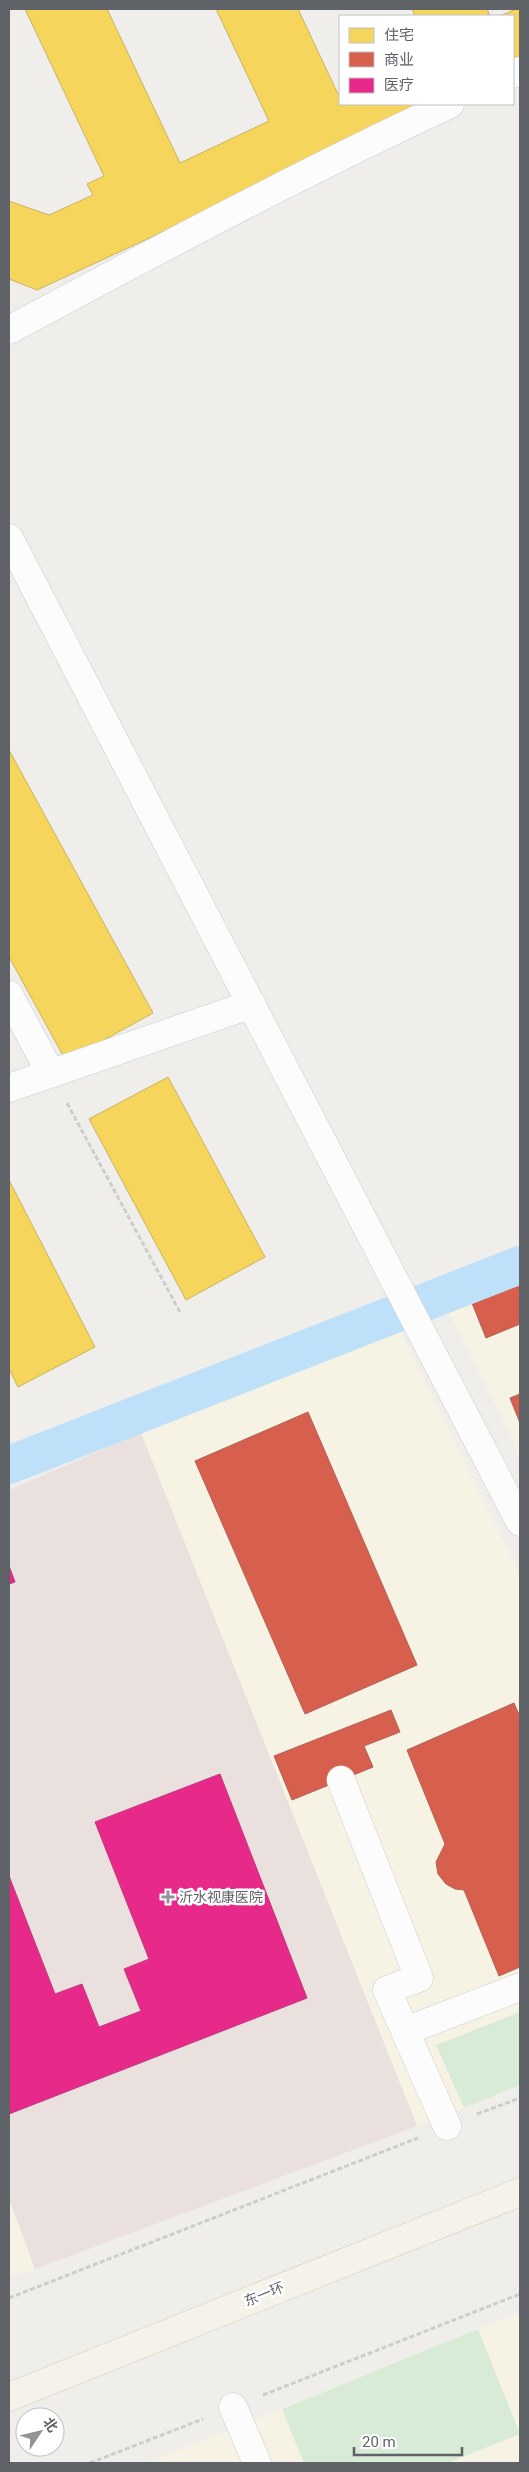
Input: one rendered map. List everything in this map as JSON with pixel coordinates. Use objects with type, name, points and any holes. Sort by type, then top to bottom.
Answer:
[{"type":"main road","name":"东一环","points":[[9,2397],[520,2192]]},
{"type":"street","points":[[9,330],[163,247],[377,138],[448,105]]},
{"type":"street","points":[[9,538],[520,1522]]},
{"type":"street","points":[[9,995],[51,1074]]},
{"type":"street","points":[[9,1088],[252,1004]]},
{"type":"street","points":[[341,1780],[419,1978],[386,1990],[447,2126]]},
{"type":"street","points":[[405,2031],[520,1987]]},
{"type":"street","points":[[233,2407],[256,2463]]},
{"type":"path","points":[[51,1074],[181,1314]]},
{"type":"path","points":[[9,2298],[520,2098]]},
{"type":"path","points":[[90,2463],[520,2294]]},
{"type":"shaded area","points":[[520,1278],[520,1455],[447,1308]]},
{"type":"shaded area","points":[[399,1329],[520,1575],[520,2085],[417,2126],[141,1433]]},
{"type":"shaded area","name":"沂水视康医院","points":[[141,1433],[417,2126],[35,2269],[9,2199],[9,1490]]},
{"type":"shaded area","points":[[9,2199],[35,2269],[9,2278]]},
{"type":"shaded area","points":[[520,2313],[520,2463],[146,2463],[478,2329]]},
{"type":"green space","points":[[520,2012],[520,2085],[464,2108],[436,2045]]},
{"type":"green space","points":[[478,2329],[520,2434],[447,2463],[304,2463],[282,2409]]},
{"type":"building: 住宅","points":[[25,9],[107,9],[180,163],[269,121],[216,9],[298,9],[339,94],[339,105],[437,105],[37,290],[9,279],[9,201],[49,215],[93,195],[87,184],[104,176]]},
{"type":"building: 住宅","points":[[412,9],[487,9],[490,15],[415,15]]},
{"type":"building: 住宅","points":[[520,9],[520,66],[514,69],[514,15],[502,15]]},
{"type":"building: 住宅","points":[[9,750],[153,1013],[66,1061],[9,957]]},
{"type":"building: 住宅","points":[[168,1077],[265,1257],[186,1300],[89,1119]]},
{"type":"building: 住宅","points":[[9,1180],[95,1347],[18,1387],[9,1369]]},
{"type":"building: 商业","points":[[520,1278],[520,1324],[486,1338],[470,1298]]},
{"type":"building: 商业","points":[[520,1394],[520,1423],[510,1398]]},
{"type":"building: 商业","points":[[308,1412],[417,1665],[305,1714],[195,1461]]},
{"type":"building: 商业","points":[[514,1703],[520,1717],[520,1967],[499,1976],[464,1890],[455,1889],[446,1884],[438,1874],[436,1862],[445,1844],[407,1750]]},
{"type":"building: 商业","points":[[391,1710],[400,1732],[364,1746],[373,1767],[292,1800],[274,1756]]},
{"type":"building: 医疗","points":[[9,1566],[15,1582],[9,1584]]},
{"type":"building: 医疗","points":[[220,1774],[307,1998],[9,2114],[9,1876],[55,1994],[82,1984],[99,2027],[141,2011],[124,1969],[149,1959],[95,1822]]},
{"type":"waterway","points":[[9,1465],[520,1265]]},
{"type":"place","name":"沂水视康医院","points":[[168,1897]]}]
